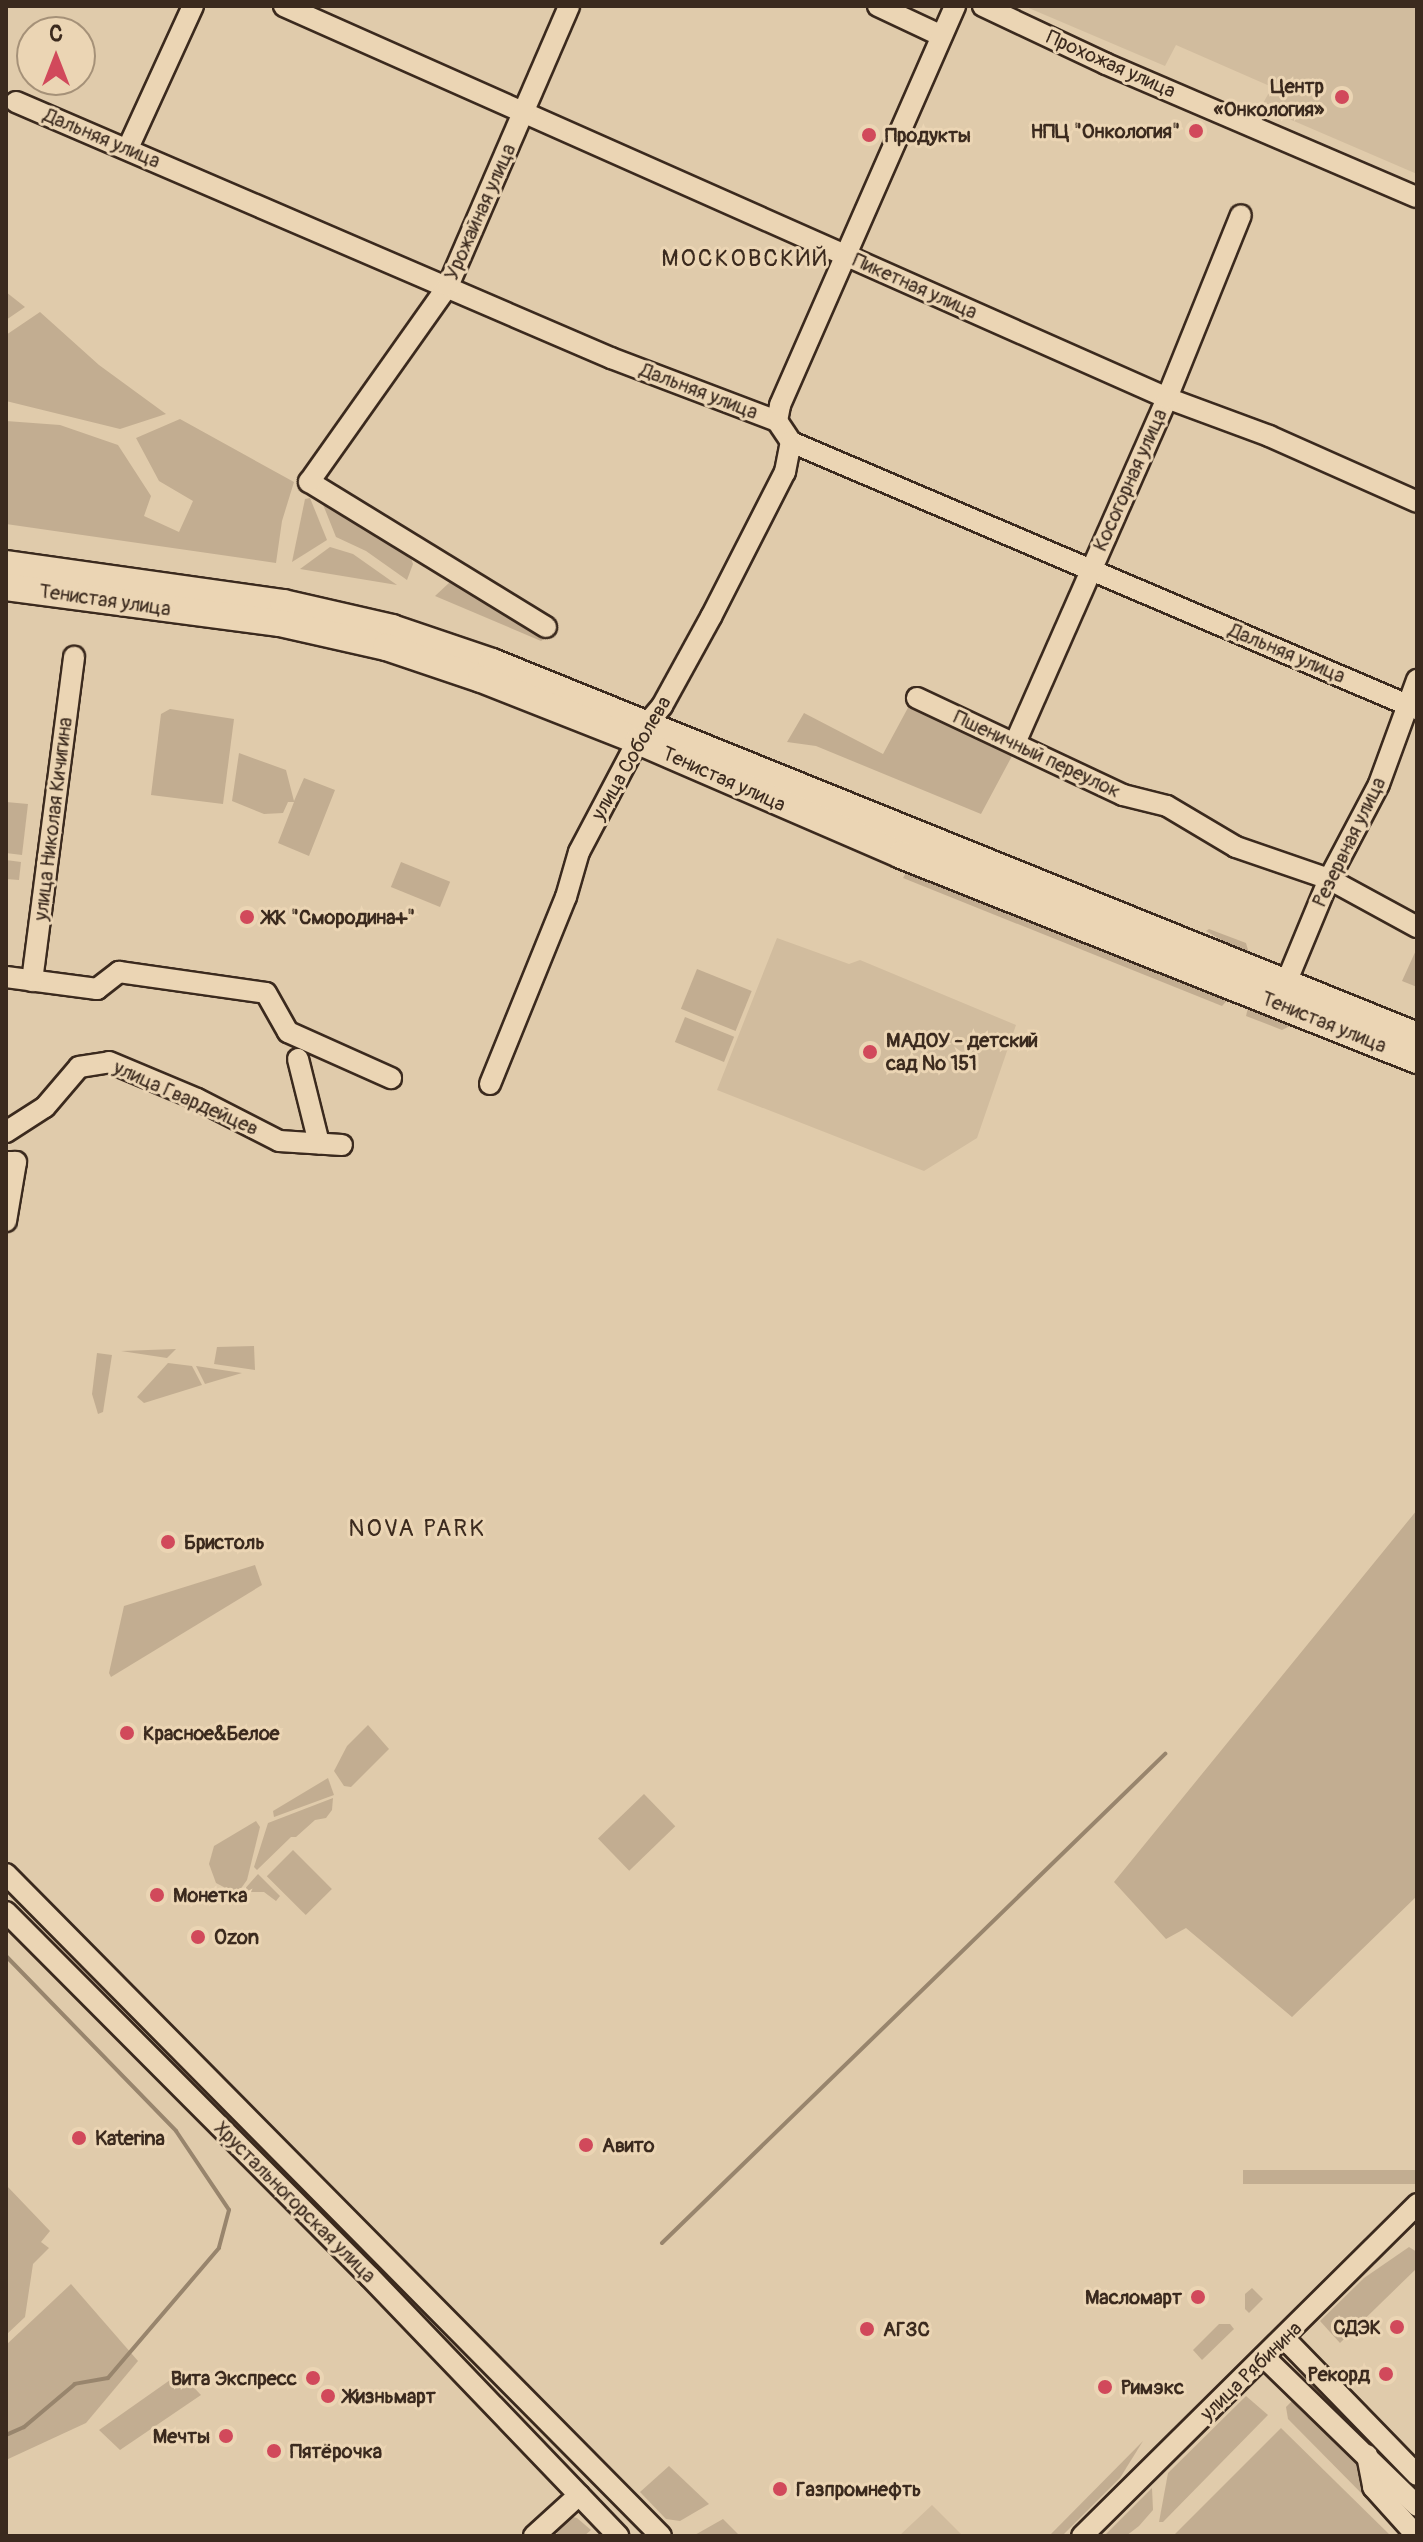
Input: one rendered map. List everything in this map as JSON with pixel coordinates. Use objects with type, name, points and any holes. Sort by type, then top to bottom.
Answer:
[{"type":"main road","name":"Тенистая улица","points":[[6,564],[283,603],[392,628],[492,662],[901,855],[1281,993],[1417,1036]]},
{"type":"main road","name":"Тенистая улица","points":[[6,587],[280,623],[386,647],[642,733]]},
{"type":"main road","name":"Тенистая улица","points":[[1281,993],[1417,1060]]},
{"type":"street","points":[[128,148],[193,6]]},
{"type":"street","name":"Пикетная улица","points":[[284,6],[1167,398],[1269,436],[1417,502]]},
{"type":"street","name":"Урожайная улица","points":[[546,627],[309,482],[448,286],[569,6]]},
{"type":"street","points":[[878,6],[940,35]]},
{"type":"street","points":[[777,421],[955,6]]},
{"type":"street","name":"Прохожая улица","points":[[983,6],[1106,64],[1417,197]]},
{"type":"street","name":"Дальняя улица","points":[[16,102],[611,358],[777,421],[791,442],[1412,707]]},
{"type":"street","name":"Косогорная улица","points":[[1015,743],[1167,398],[1241,215]]},
{"type":"street","name":"улица Соболева","points":[[490,1084],[566,897],[579,852],[642,733],[662,706],[711,617],[785,472],[791,442]]},
{"type":"street","name":"улица Николая Кичигина","points":[[32,981],[74,657]]},
{"type":"street","name":"Резервная улица","points":[[1281,993],[1329,879],[1379,784],[1412,707],[1417,680]]},
{"type":"street","name":"Пшеничный переулок","points":[[917,698],[1123,795],[1167,806],[1236,847],[1329,879],[1417,927]]},
{"type":"street","points":[[6,977],[97,989],[119,972],[266,993],[288,1032],[391,1078]]},
{"type":"street","points":[[298,1059],[319,1143]]},
{"type":"street","name":"улица Гвардейцев","points":[[6,1132],[45,1107],[79,1067],[109,1062],[197,1099],[279,1141],[342,1145]]},
{"type":"street","points":[[6,1221],[11,1162]]},
{"type":"street","name":"Хрустальногорская улица","points":[[6,1874],[332,2207],[661,2536]]},
{"type":"street","name":"Хрустальногорская улица","points":[[6,1912],[313,2221],[618,2536]]},
{"type":"street","points":[[225,2132],[238,2131],[242,2114]]},
{"type":"street","name":"улица Рябинина","points":[[1082,2536],[1417,2204]]},
{"type":"street","points":[[313,2221],[316,2207],[332,2207]]},
{"type":"street","points":[[1284,2338],[1416,2473]]},
{"type":"street","points":[[1264,2357],[1417,2506]]},
{"type":"street","points":[[1367,2455],[1373,2487],[1417,2536]]},
{"type":"street","points":[[534,2536],[579,2495]]},
{"type":"shaded area","name":"Центр «Онкология»","points":[[1024,6],[1417,6],[1417,174],[1261,107],[1272,87],[1176,45],[1165,66]]},
{"type":"shaded area","points":[[6,292],[25,307],[6,320]]},
{"type":"shaded area","points":[[40,312],[99,365],[166,414],[120,429],[6,401],[6,335]]},
{"type":"shaded area","points":[[180,419],[294,482],[282,521],[276,563],[6,524],[6,421],[60,425],[118,445],[151,496],[144,516],[179,532],[193,501],[159,481],[136,438]]},
{"type":"shaded area","points":[[310,498],[327,540],[292,562],[305,499]]},
{"type":"shaded area","points":[[322,502],[409,552],[413,564],[407,580],[366,551],[336,537]]},
{"type":"shaded area","points":[[330,547],[353,554],[397,585],[300,569]]},
{"type":"shaded area","points":[[450,582],[457,583],[547,637],[541,641],[435,596]]},
{"type":"shaded area","points":[[910,704],[1012,756],[981,814],[816,746],[787,742],[804,713],[883,754]]},
{"type":"shaded area","points":[[170,709],[234,719],[223,804],[151,795],[161,714]]},
{"type":"shaded area","points":[[239,753],[286,770],[294,801],[304,778],[335,790],[309,856],[278,843],[294,802],[288,802],[283,813],[264,814],[232,801]]},
{"type":"shaded area","points":[[6,802],[28,804],[22,855],[6,853]]},
{"type":"shaded area","points":[[6,860],[21,862],[19,880],[6,879]]},
{"type":"shaded area","points":[[401,862],[450,882],[440,907],[391,887]]},
{"type":"shaded area","points":[[907,871],[1234,993],[1222,1006],[903,878]]},
{"type":"shaded area","points":[[1209,929],[1246,943],[1250,957],[1206,931]]},
{"type":"shaded area","name":"МАДОУ - детский сад № 151","points":[[777,938],[849,964],[860,960],[1016,1025],[977,1138],[924,1171],[717,1090]]},
{"type":"shaded area","points":[[1417,948],[1417,987],[1402,981]]},
{"type":"shaded area","points":[[697,969],[752,991],[736,1031],[681,1009]]},
{"type":"shaded area","points":[[1250,999],[1293,1016],[1290,1026],[1282,1030],[1246,1016]]},
{"type":"shaded area","points":[[685,1017],[734,1037],[724,1062],[675,1042]]},
{"type":"shaded area","points":[[254,1346],[255,1370],[214,1364],[217,1347]]},
{"type":"shaded area","points":[[176,1349],[167,1358],[121,1351]]},
{"type":"shaded area","points":[[97,1353],[112,1355],[103,1412],[98,1414],[92,1394]]},
{"type":"shaded area","points":[[168,1363],[192,1366],[202,1385],[144,1403],[137,1397]]},
{"type":"shaded area","points":[[196,1366],[242,1373],[205,1384]]},
{"type":"shaded area","points":[[1417,1510],[1417,1896],[1292,2017],[1186,1928],[1166,1939],[1114,1882]]},
{"type":"shaded area","points":[[255,1565],[262,1585],[111,1677],[109,1673],[124,1606]]},
{"type":"shaded area","points":[[368,1725],[389,1749],[351,1787],[344,1786],[334,1771],[347,1746]]},
{"type":"shaded area","points":[[328,1778],[334,1795],[274,1817],[273,1811]]},
{"type":"shaded area","points":[[644,1794],[675,1826],[629,1871],[598,1838]]},
{"type":"shaded area","points":[[333,1798],[332,1810],[326,1818],[315,1820],[296,1837],[291,1837],[257,1870],[254,1867],[268,1823]]},
{"type":"shaded area","points":[[256,1821],[260,1827],[247,1880],[237,1894],[216,1883],[209,1864],[214,1846]]},
{"type":"shaded area","points":[[293,1850],[332,1889],[306,1915],[267,1876]]},
{"type":"shaded area","points":[[258,1874],[280,1896],[276,1901],[264,1892],[242,1892]]},
{"type":"shaded area","points":[[1243,2170],[1417,2170],[1417,2184],[1243,2184]]},
{"type":"shaded area","points":[[6,2185],[50,2231],[41,2242],[49,2248],[33,2264],[25,2317],[6,2335]]},
{"type":"shaded area","points":[[1409,2247],[1417,2252],[1417,2268],[1340,2343],[1320,2321],[1364,2278]]},
{"type":"shaded area","points":[[71,2284],[138,2361],[86,2423],[6,2460],[6,2345]]},
{"type":"shaded area","points":[[1252,2288],[1263,2299],[1249,2313],[1245,2309],[1245,2294]]},
{"type":"shaded area","points":[[1219,2324],[1230,2324],[1234,2329],[1202,2360],[1193,2350]]},
{"type":"shaded area","points":[[180,2373],[201,2395],[120,2450],[99,2430]]},
{"type":"shaded area","points":[[1246,2396],[1268,2415],[1163,2522],[1159,2522],[1168,2473]]},
{"type":"shaded area","points":[[1295,2398],[1357,2460],[1372,2504],[1288,2419],[1286,2407]]},
{"type":"shaded area","points":[[1281,2428],[1391,2536],[1173,2536]]},
{"type":"shaded area","points":[[1143,2441],[1120,2478],[1062,2536],[1049,2536]]},
{"type":"shaded area","points":[[669,2466],[709,2504],[680,2521],[666,2519],[640,2492]]},
{"type":"shaded area","points":[[1152,2488],[1153,2510],[1139,2526],[1126,2536],[1104,2536]]},
{"type":"shaded area","points":[[932,2505],[963,2536],[899,2536]]},
{"type":"shaded area","points":[[569,2516],[577,2518],[591,2530],[584,2536],[559,2536],[551,2526]]},
{"type":"shaded area","points":[[723,2519],[740,2536],[693,2536]]},
{"type":"waterway","points":[[662,2243],[1165,1754]]},
{"type":"waterway","points":[[6,1956],[176,2131],[229,2210],[219,2248],[108,2378],[75,2384],[24,2427],[6,2435]]},
{"type":"place","name":"Центр «Онкология»","points":[[1342,97]]},
{"type":"place","name":"НПЦ \"Онкология\"","points":[[1196,131]]},
{"type":"place","name":"Продукты","points":[[869,135]]},
{"type":"place","name":"ЖК \"Смородина+\"","points":[[247,917]]},
{"type":"place","name":"МАДОУ - детский сад № 151","points":[[870,1052]]},
{"type":"place","name":"Бристоль","points":[[168,1542]]},
{"type":"place","name":"Красное&Белое","points":[[127,1733]]},
{"type":"place","name":"Монетка","points":[[157,1895]]},
{"type":"place","name":"Ozon","points":[[198,1937]]},
{"type":"place","name":"Katerina","points":[[79,2138]]},
{"type":"place","name":"Авито","points":[[586,2145]]},
{"type":"place","name":"Масломарт","points":[[1198,2297]]},
{"type":"place","name":"СДЭК","points":[[1397,2327]]},
{"type":"place","name":"АГЗС","points":[[867,2329]]},
{"type":"place","name":"Рекорд","points":[[1386,2374]]},
{"type":"place","name":"Вита Экспресс","points":[[313,2378]]},
{"type":"place","name":"Римэкс","points":[[1105,2387]]},
{"type":"place","name":"Жизньмарт","points":[[328,2396]]},
{"type":"place","name":"Мечты","points":[[226,2436]]},
{"type":"place","name":"Пятёрочка","points":[[274,2451]]},
{"type":"place","name":"Газпромнефть","points":[[780,2489]]},
{"type":"district","name":"МОСКОВСКИЙ","points":[[745,259]]},
{"type":"district","name":"NOVA PARK","points":[[417,1529]]}]
